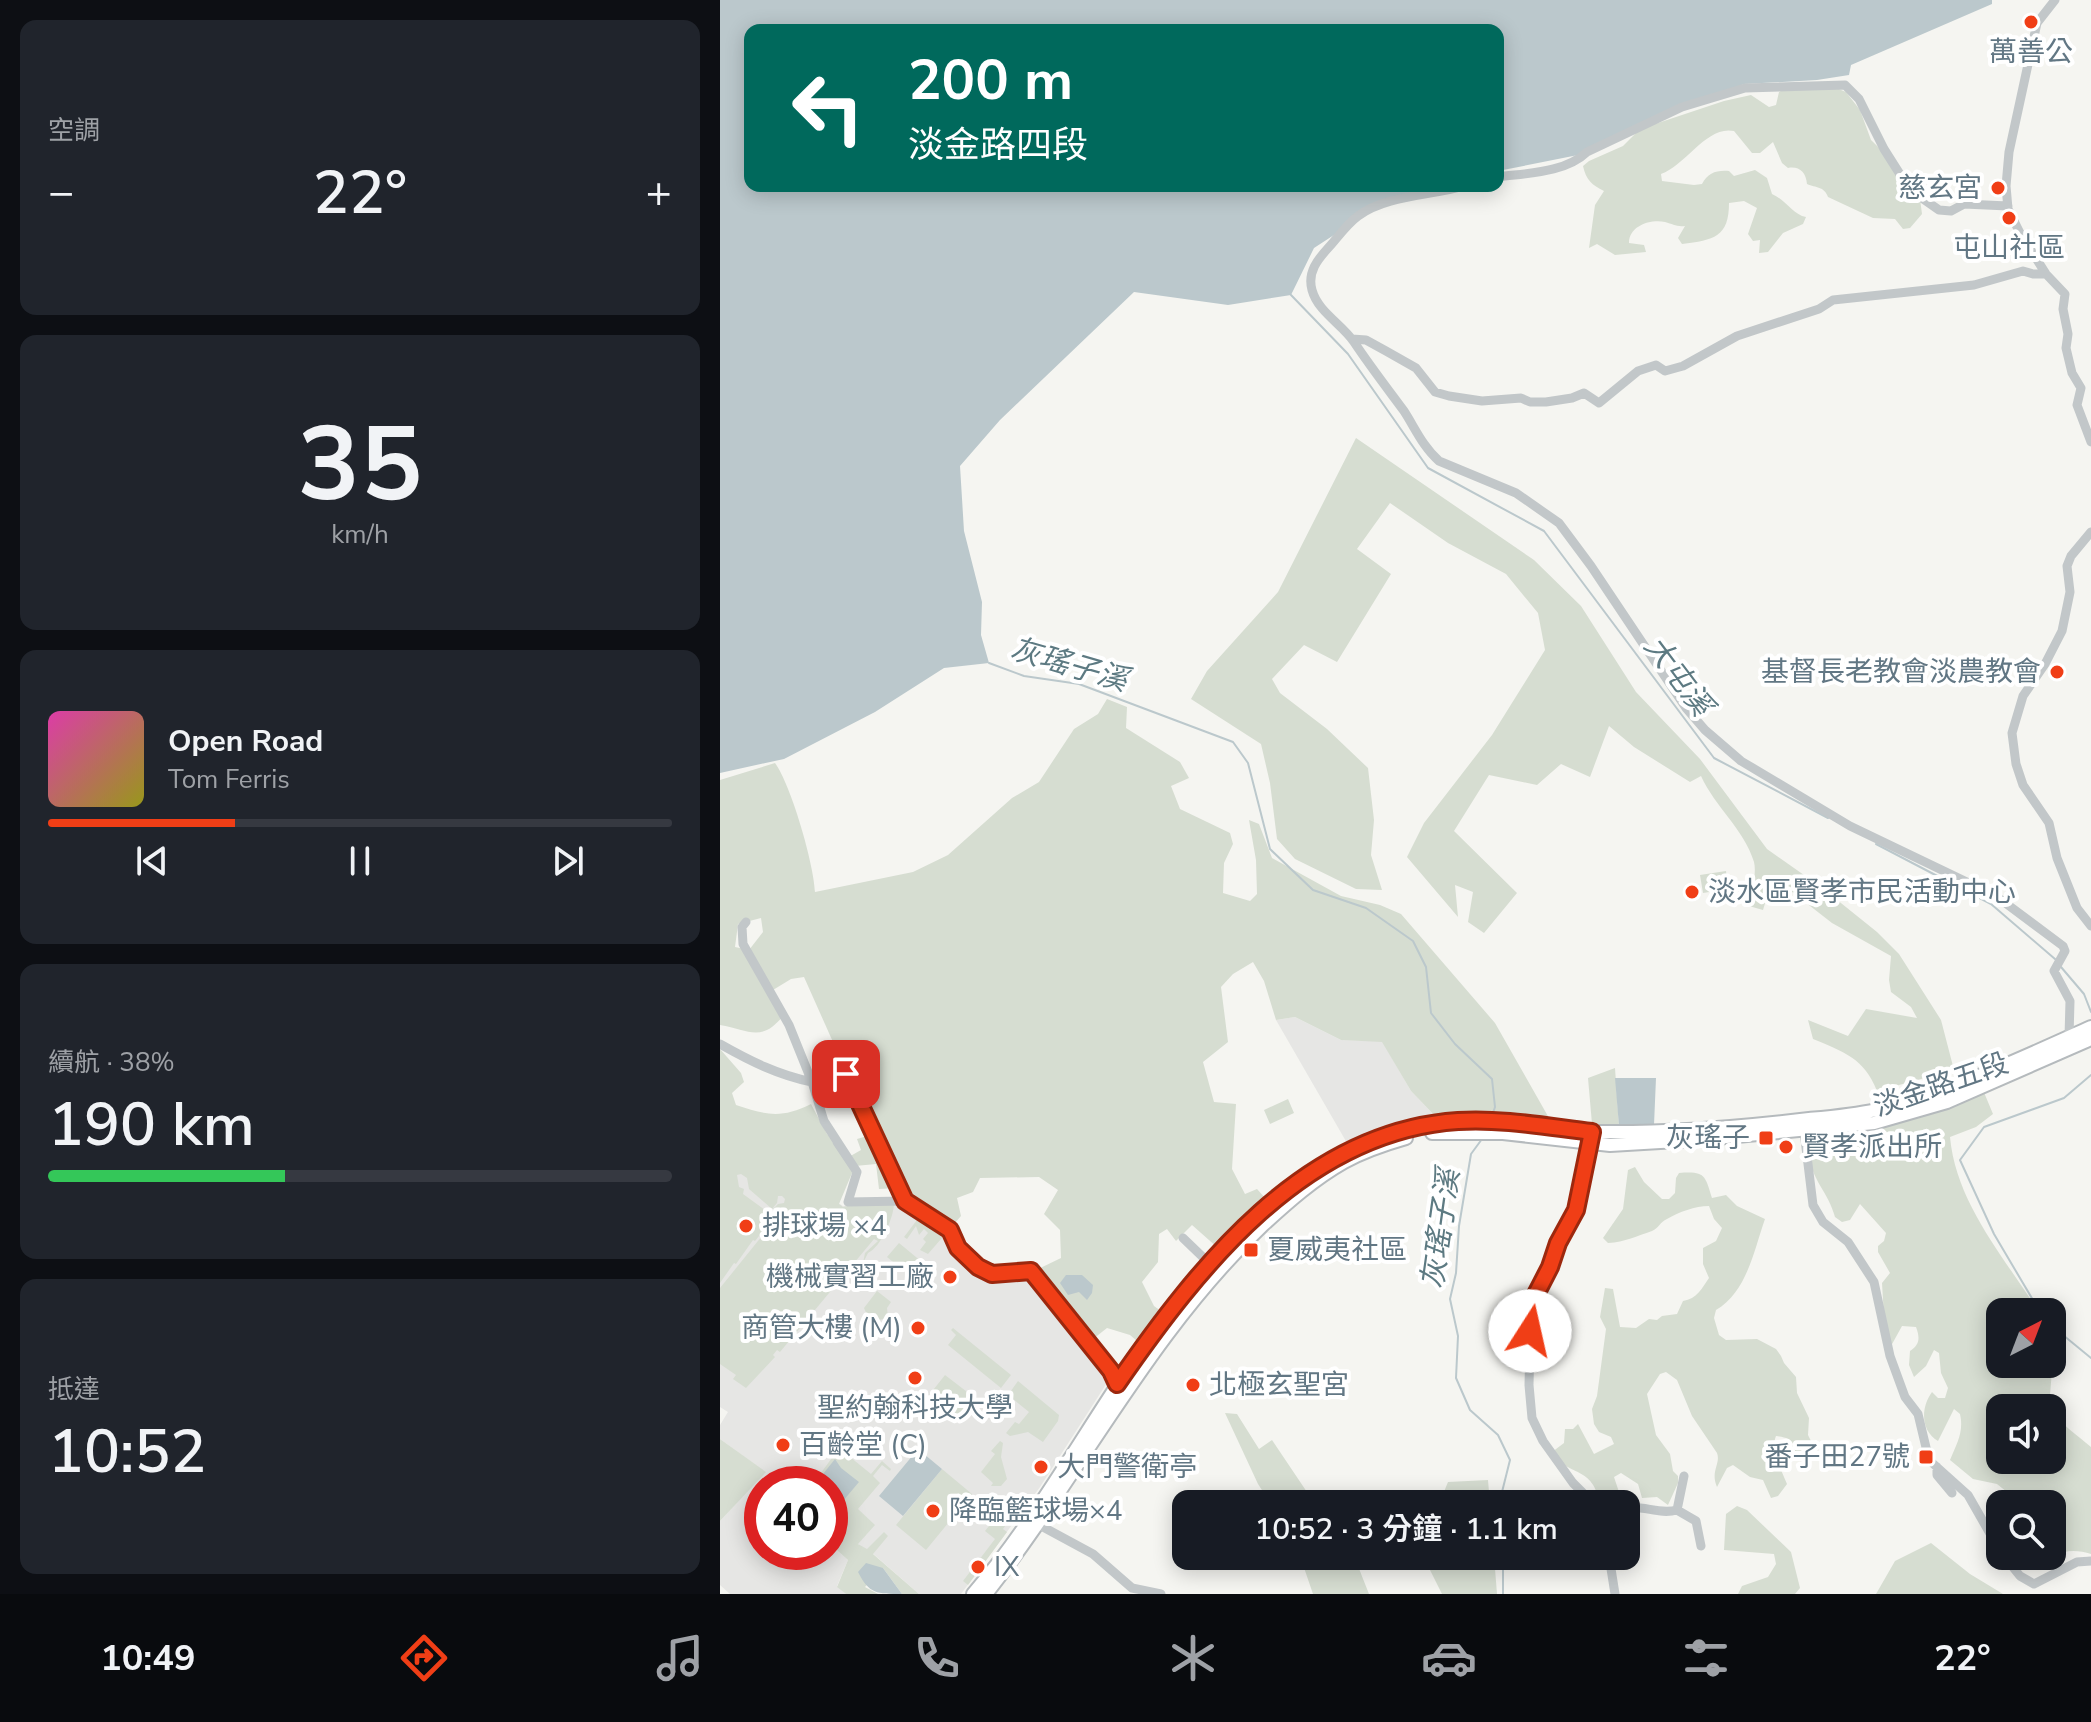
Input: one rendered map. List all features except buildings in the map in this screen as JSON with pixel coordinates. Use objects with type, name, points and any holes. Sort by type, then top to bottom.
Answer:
[{"type":"main road","name":"淡金路五段","points":[[1503,1128],[1558,1128],[1591,1137],[1804,1125],[1874,1110],[1943,1089],[2083,1035]]},
{"type":"main road","points":[[986,1594],[1122,1387],[1149,1338],[1210,1264],[1275,1200],[1325,1162],[1374,1138],[1459,1121],[1476,1126],[1591,1137]]},
{"type":"main road","points":[[1122,1387],[1218,1270],[1314,1181],[1345,1161],[1377,1147],[1416,1135],[1476,1126]]},
{"type":"main road","points":[[973,1594],[1034,1522]]},
{"type":"street","points":[[2055,0],[2037,23],[2009,152],[2006,186],[2008,206],[2020,233],[2046,274],[2065,294],[2066,348],[2072,373],[2081,388],[2077,405],[2091,442]]},
{"type":"street","points":[[1504,176],[1566,166],[1578,161],[1587,152],[1682,107],[1745,88],[1831,84],[1845,85],[1859,99],[1903,179],[1939,210],[1951,211],[1964,204],[2008,206]]},
{"type":"street","points":[[1439,192],[1369,209],[1356,217],[1320,257],[1312,270],[1311,289],[1320,306],[1352,339],[1430,453],[1439,461],[1516,493],[1559,523],[1705,730],[1760,773],[1850,826],[1996,896],[2063,946],[2063,956],[2054,971],[2083,1035]]},
{"type":"street","points":[[1352,339],[1366,340],[1416,368],[1435,392],[1449,396],[1482,401],[1521,398],[1530,402],[1546,402],[1584,393],[1599,403],[1638,371],[1656,365],[1665,371],[1683,366],[1737,336],[1819,309],[1833,300],[1974,285],[2023,271],[2046,274]]},
{"type":"street","points":[[2091,532],[2071,556],[2067,566],[2070,592],[2062,631],[2045,664],[2023,696],[2012,733],[2016,764],[2023,785],[2049,823],[2057,858],[2077,908],[2091,926]]},
{"type":"street","points":[[746,922],[742,927],[743,944],[789,1025],[824,1121],[857,1172],[848,1202],[905,1201]]},
{"type":"street","points":[[720,1044],[789,1078],[812,1082],[846,1074]]},
{"type":"street","points":[[834,1047],[905,1201],[950,1230],[958,1248],[978,1267],[992,1274],[1031,1271],[1122,1387]]},
{"type":"street","points":[[1804,1125],[1813,1205],[1823,1222],[1848,1242],[1874,1282],[1890,1356],[1905,1397],[1918,1414],[1929,1460],[1968,1495],[1986,1526]]},
{"type":"street","points":[[1580,1490],[1543,1441],[1532,1418],[1529,1385],[1531,1304],[1576,1210],[1591,1137]]},
{"type":"street","points":[[837,1142],[857,1172]]},
{"type":"street","points":[[1183,1238],[1210,1264]]},
{"type":"street","points":[[1937,1467],[1937,1475],[1952,1493]]},
{"type":"street","points":[[1677,1510],[1684,1476]]},
{"type":"street","points":[[1640,1506],[1666,1513],[1677,1510],[1696,1521],[1701,1546]]},
{"type":"street","points":[[1034,1522],[1093,1554],[1132,1588],[1161,1594]]},
{"type":"street","points":[[2066,1568],[2077,1562],[2091,1561]]},
{"type":"street","points":[[1611,1570],[1615,1594]]},
{"type":"street","points":[[2015,1570],[2034,1584],[2061,1570]]},
{"type":"shaded area","points":[[720,0],[1992,0],[1992,4],[1851,65],[1849,75],[1744,84],[1578,155],[1504,170],[1504,24],[744,24],[744,192],[1428,192],[1374,209],[1314,248],[1291,295],[1228,305],[1134,292],[1000,420],[960,466],[964,531],[982,602],[981,635],[989,663],[944,668],[875,712],[784,759],[720,773]]},
{"type":"shaded area","points":[[1788,87],[1836,88],[1846,92],[1860,110],[1871,140],[1925,193],[1920,199],[1922,214],[1910,228],[1903,229],[1895,219],[1873,218],[1828,197],[1822,189],[1807,184],[1801,171],[1782,163],[1773,142],[1760,153],[1752,153],[1734,131],[1724,131],[1706,140],[1661,174],[1662,181],[1694,185],[1702,184],[1716,172],[1729,171],[1734,176],[1755,170],[1767,178],[1772,194],[1806,217],[1803,224],[1783,233],[1768,252],[1759,253],[1760,240],[1753,241],[1748,234],[1757,208],[1744,201],[1729,203],[1723,230],[1703,241],[1682,244],[1678,238],[1685,226],[1653,222],[1636,228],[1630,237],[1629,243],[1644,245],[1646,252],[1615,255],[1597,244],[1589,248],[1595,205],[1604,191],[1586,175],[1583,166],[1589,161],[1623,146],[1640,129],[1724,101],[1751,95],[1769,107],[1776,105],[1779,92]]},
{"type":"shaded area","points":[[1356,438],[1534,560],[1581,606],[1636,692],[1700,759],[1767,849],[1821,887],[1899,954],[1941,1020],[1954,1070],[1877,1091],[1859,1063],[1813,1039],[1808,1020],[1848,1036],[1866,1009],[1917,1018],[1911,1007],[1891,992],[1891,956],[1832,923],[1773,877],[1763,910],[1749,906],[1754,862],[1743,839],[1701,776],[1690,782],[1634,747],[1609,726],[1590,777],[1561,764],[1537,785],[1489,775],[1454,831],[1517,893],[1484,933],[1468,922],[1473,892],[1455,885],[1458,917],[1407,857],[1424,823],[1492,735],[1545,650],[1538,613],[1506,574],[1448,543],[1390,503],[1357,549],[1391,574],[1337,662],[1304,645],[1272,679],[1280,693],[1327,729],[1368,768],[1374,820],[1371,855],[1382,890],[1356,889],[1295,859],[1277,839],[1261,744],[1191,699],[1207,671],[1278,592]]},
{"type":"shaded area","points":[[1107,699],[1127,707],[1126,728],[1180,762],[1189,778],[1171,786],[1180,809],[1230,833],[1233,844],[1224,863],[1223,893],[1250,901],[1257,894],[1256,860],[1249,820],[1259,824],[1272,858],[1341,896],[1380,905],[1401,914],[1495,1023],[1549,1118],[1529,1115],[1436,1117],[1411,1091],[1382,1042],[1341,1040],[1295,1017],[1276,1020],[1264,981],[1253,962],[1233,974],[1221,987],[1228,1042],[1203,1062],[1214,1102],[1236,1104],[1232,1169],[1245,1194],[1257,1189],[1266,1199],[1218,1248],[1192,1225],[1176,1241],[1167,1229],[1159,1234],[1158,1262],[1142,1282],[1154,1306],[1161,1311],[1137,1341],[1130,1335],[1107,1328],[1088,1343],[1032,1272],[1061,1258],[1060,1230],[1044,1214],[1058,1190],[1039,1177],[980,1178],[973,1192],[957,1198],[961,1216],[928,1254],[920,1250],[928,1233],[924,1229],[919,1235],[916,1226],[907,1239],[904,1237],[920,1216],[898,1188],[879,1189],[876,1164],[855,1166],[839,1204],[843,1207],[894,1203],[886,1231],[863,1263],[865,1253],[878,1241],[874,1239],[746,1388],[733,1379],[736,1375],[720,1364],[720,1288],[779,1215],[773,1209],[784,1203],[785,1199],[778,1196],[772,1209],[749,1189],[747,1178],[737,1175],[739,1187],[744,1189],[743,1194],[765,1210],[763,1212],[770,1219],[774,1217],[720,1283],[720,1049],[741,1073],[744,1082],[732,1093],[736,1105],[782,1114],[811,1104],[827,1134],[847,1158],[861,1150],[857,1139],[874,1134],[804,977],[791,979],[773,990],[783,1016],[768,1030],[754,1032],[720,1025],[720,780],[775,763],[801,825],[815,892],[913,872],[948,855],[1012,798],[1039,782],[1074,729],[1098,714]],"holes":[[[761,918],[763,932],[749,950],[735,947],[738,924]]]},
{"type":"shaded area","points":[[1726,871],[1728,889],[1703,893],[1700,875]]},
{"type":"shaded area","points":[[1295,1017],[1341,1040],[1382,1041],[1411,1091],[1436,1117],[1395,1125],[1347,1143],[1276,1020]]},
{"type":"shaded area","points":[[1615,1068],[1619,1126],[1592,1124],[1588,1078]]},
{"type":"shaded area","points":[[1615,1078],[1656,1078],[1654,1125],[1619,1126]]},
{"type":"shaded area","points":[[1983,1090],[1993,1114],[1976,1127],[1950,1137],[1954,1161],[1972,1207],[2030,1298],[1986,1298],[1986,1378],[2051,1378],[2050,1394],[1986,1394],[1986,1474],[2066,1474],[2066,1426],[2091,1447],[2091,1554],[2066,1552],[2066,1490],[2004,1490],[1997,1484],[1973,1479],[1950,1460],[1961,1426],[1960,1414],[1954,1409],[1938,1441],[1928,1431],[1924,1411],[1928,1398],[1932,1392],[1938,1398],[1945,1398],[1948,1388],[1941,1373],[1939,1353],[1934,1350],[1926,1366],[1914,1377],[1909,1365],[1910,1351],[1918,1340],[1916,1327],[1902,1326],[1891,1346],[1885,1334],[1882,1283],[1890,1273],[1878,1252],[1878,1246],[1884,1241],[1886,1233],[1860,1204],[1850,1220],[1842,1222],[1835,1217],[1812,1169],[1810,1159],[1814,1136],[1909,1116]]},
{"type":"shaded area","points":[[1288,1099],[1294,1113],[1270,1124],[1264,1110]]},
{"type":"shaded area","name":"聖約翰科技大學","points":[[734,1165],[808,1184],[843,1206],[902,1203],[947,1231],[978,1271],[1032,1272],[1112,1375],[1040,1487],[961,1594],[919,1594],[848,1533],[848,1466],[757,1466],[720,1439],[720,1425],[728,1412],[720,1407],[720,1194]]},
{"type":"shaded area","points":[[1635,1167],[1644,1182],[1662,1199],[1669,1199],[1675,1193],[1679,1173],[1699,1174],[1705,1179],[1712,1198],[1726,1195],[1737,1206],[1765,1219],[1742,1281],[1727,1302],[1716,1310],[1714,1318],[1719,1335],[1726,1340],[1757,1339],[1776,1349],[1796,1377],[1797,1393],[1809,1418],[1808,1435],[1811,1441],[1805,1457],[1798,1459],[1790,1440],[1776,1436],[1775,1453],[1787,1484],[1778,1496],[1771,1498],[1763,1480],[1750,1477],[1733,1465],[1727,1468],[1717,1487],[1717,1453],[1692,1416],[1677,1380],[1666,1372],[1660,1374],[1647,1394],[1656,1435],[1670,1454],[1673,1471],[1678,1476],[1668,1505],[1657,1497],[1642,1498],[1638,1484],[1621,1473],[1614,1477],[1618,1490],[1595,1490],[1586,1477],[1558,1460],[1552,1452],[1564,1443],[1565,1429],[1573,1429],[1578,1424],[1594,1454],[1614,1444],[1611,1437],[1599,1432],[1594,1424],[1592,1409],[1597,1396],[1606,1329],[1600,1317],[1605,1288],[1613,1289],[1620,1327],[1636,1328],[1649,1319],[1677,1314],[1683,1301],[1696,1295],[1709,1278],[1703,1264],[1703,1248],[1716,1241],[1722,1228],[1709,1206],[1682,1212],[1652,1231],[1631,1238],[1608,1243],[1603,1238],[1623,1209],[1628,1170]]},
{"type":"shaded area","points":[[899,1243],[922,1262],[910,1276],[887,1257]]},
{"type":"shaded area","points":[[1066,1275],[1082,1275],[1093,1285],[1087,1300],[1079,1292],[1068,1295],[1060,1283]]},
{"type":"shaded area","points":[[877,1291],[891,1302],[887,1308],[888,1318],[870,1322],[864,1308]]},
{"type":"shaded area","points":[[953,1328],[1011,1375],[1001,1388],[948,1345],[956,1335],[951,1330]]},
{"type":"shaded area","points":[[945,1375],[975,1398],[960,1418],[930,1394]]},
{"type":"shaded area","points":[[1018,1381],[1059,1415],[1043,1442],[1028,1432],[1010,1436],[1006,1433],[1029,1412],[1008,1395]]},
{"type":"shaded area","points":[[1225,1413],[1237,1414],[1259,1449],[1272,1440],[1306,1490],[1262,1490]]},
{"type":"shaded area","points":[[720,1439],[758,1466],[744,1466],[744,1495],[720,1521]]},
{"type":"shaded area","points":[[1000,1441],[1003,1443],[1001,1457],[1007,1479],[1001,1486],[991,1486],[993,1483],[981,1472],[995,1454],[991,1451]]},
{"type":"shaded area","points":[[839,1448],[871,1474],[882,1461],[891,1469],[882,1465],[873,1476],[880,1483],[858,1509],[875,1525],[858,1544],[867,1549],[884,1532],[888,1536],[873,1554],[919,1594],[902,1594],[883,1568],[865,1587],[878,1594],[846,1594],[837,1587],[844,1570],[848,1570],[848,1466],[826,1466]]},
{"type":"shaded area","points":[[918,1449],[942,1469],[903,1516],[879,1496]]},
{"type":"shaded area","name":"降臨籃球場×4","points":[[942,1469],[972,1494],[926,1550],[896,1525]]},
{"type":"shaded area","points":[[848,1473],[859,1482],[848,1495]]},
{"type":"shaded area","points":[[1488,1480],[1489,1490],[1445,1490],[1448,1482]]},
{"type":"shaded area","name":"聖約翰科技大學","points":[[744,1495],[744,1570],[844,1570],[837,1586],[846,1594],[730,1594],[720,1585],[720,1521]]},
{"type":"shaded area","points":[[1737,1506],[1747,1510],[1791,1552],[1800,1588],[1795,1594],[1738,1594],[1742,1586],[1768,1577],[1776,1564],[1774,1554],[1724,1550],[1726,1514]]},
{"type":"shaded area","points":[[994,1520],[1008,1522],[1003,1529],[1007,1532],[968,1585],[963,1581],[995,1539],[985,1531]]},
{"type":"shaded area","points":[[1931,1543],[1970,1574],[2003,1594],[1876,1594],[1895,1561]]},
{"type":"shaded area","points":[[866,1563],[883,1568],[902,1594],[880,1593],[870,1589],[858,1572]]},
{"type":"shaded area","points":[[1305,1570],[1360,1570],[1369,1594],[1313,1594]]},
{"type":"shaded area","points":[[1430,1570],[1495,1570],[1497,1594],[1442,1594]]},
{"type":"waterway","name":"大屯溪","points":[[1291,295],[1348,354],[1428,468],[1544,531],[1714,758],[1828,818]]},
{"type":"waterway","name":"灰瑤子溪","points":[[989,663],[1024,676],[1079,684],[1233,742],[1248,763],[1270,849],[1313,890],[1366,908],[1413,941],[1426,967],[1431,1013],[1455,1044],[1492,1079],[1495,1107],[1491,1119]]},
{"type":"waterway","name":"大屯溪","points":[[1876,844],[1991,904],[2055,959]]},
{"type":"waterway","name":"大屯溪","points":[[2061,967],[2084,994],[2091,1012]]},
{"type":"waterway","name":"大屯溪","points":[[2032,1298],[1994,1234],[1960,1160],[1984,1127],[2064,1098],[2091,1075]]},
{"type":"waterway","name":"灰瑤子溪","points":[[1482,1139],[1471,1154],[1450,1299],[1458,1336],[1456,1378],[1470,1410],[1498,1435],[1510,1460],[1502,1490]]},
{"type":"waterway","name":"大屯溪","points":[[2066,1337],[2091,1358]]},
{"type":"waterway","name":"灰瑤子溪","points":[[1503,1570],[1503,1594]]},
{"type":"place","name":"萬善公","points":[[2031,22]]},
{"type":"place","name":"慈玄宮","points":[[1998,188]]},
{"type":"place","name":"屯山社區","points":[[2009,218]]},
{"type":"place","name":"基督長老教會淡農教會","points":[[2057,672]]},
{"type":"place","name":"淡水區賢孝市民活動中心","points":[[1692,892]]},
{"type":"place","name":"灰瑤子","points":[[1766,1138]]},
{"type":"place","name":"賢孝派出所","points":[[1786,1147]]},
{"type":"place","name":"排球場 ×4","points":[[746,1226]]},
{"type":"place","name":"夏威夷社區","points":[[1251,1250]]},
{"type":"place","name":"機械實習工廠","points":[[950,1277]]},
{"type":"place","name":"商管大樓 (M)","points":[[918,1328]]},
{"type":"place","name":"聖約翰科技大學","points":[[915,1378]]},
{"type":"place","name":"北極玄聖宮","points":[[1193,1385]]},
{"type":"place","name":"百齡堂 (C)","points":[[783,1445]]},
{"type":"place","name":"番子田27號","points":[[1926,1457]]},
{"type":"place","name":"大門警衛亭","points":[[1041,1467]]},
{"type":"place","name":"降臨籃球場×4","points":[[933,1511]]},
{"type":"place","name":"IX","points":[[978,1567]]},
{"type":"route","points":[[846,1074],[905,1201],[950,1230],[958,1248],[978,1267],[992,1274],[1031,1271],[1111,1371],[1117,1384],[1188,1289],[1233,1239],[1275,1200],[1325,1162],[1374,1138],[1459,1121],[1592,1132],[1576,1210],[1531,1304],[1530,1331]]}]
